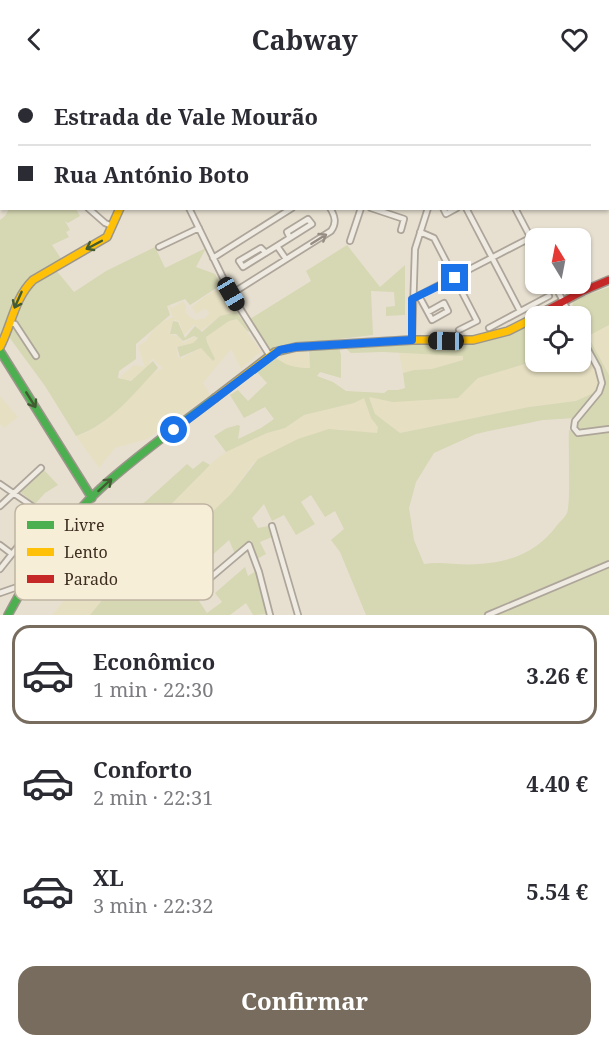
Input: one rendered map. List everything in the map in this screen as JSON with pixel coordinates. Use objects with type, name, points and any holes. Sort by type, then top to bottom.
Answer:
[{"type":"street","points":[[90,210],[113,227]]},
{"type":"street","points":[[92,498],[0,349],[17,298],[28,285],[103,240],[111,232],[119,210]]},
{"type":"street","points":[[190,210],[231,294],[270,356]]},
{"type":"street","points":[[213,258],[289,210]]},
{"type":"street","points":[[231,294],[333,230],[335,218],[331,210]]},
{"type":"street","points":[[350,241],[360,210]]},
{"type":"street","points":[[377,210],[404,219],[401,230]]},
{"type":"street","points":[[412,340],[415,249],[427,210]]},
{"type":"street","points":[[467,210],[520,311]]},
{"type":"street","points":[[516,210],[525,228]]},
{"type":"street","points":[[266,253],[261,248],[239,261],[243,267],[266,253],[290,238],[312,224],[308,219],[287,232],[290,238]]},
{"type":"street","points":[[159,247],[199,228]]},
{"type":"street","points":[[420,232],[434,238],[477,321],[459,330]]},
{"type":"street","points":[[412,299],[525,241]]},
{"type":"street","points":[[277,246],[286,259]]},
{"type":"street","points":[[557,306],[609,280]]},
{"type":"street","points":[[559,294],[565,306]]},
{"type":"street","points":[[419,296],[428,312]]},
{"type":"street","points":[[489,328],[549,296]]},
{"type":"street","points":[[87,504],[112,479],[280,350],[290,347],[412,340],[473,340],[507,331],[525,322]]},
{"type":"street","points":[[10,323],[15,324],[36,356]]},
{"type":"street","points":[[591,355],[602,383],[599,392],[575,421],[574,428],[578,433],[609,429]]},
{"type":"street","points":[[0,506],[41,468]]},
{"type":"street","points":[[0,484],[28,504]]},
{"type":"street","points":[[272,526],[297,615]]},
{"type":"street","points":[[0,545],[12,554]]},
{"type":"street","points":[[213,575],[249,545],[259,572],[270,615]]},
{"type":"street","points":[[0,569],[15,550]]},
{"type":"street","points":[[489,615],[609,564]]},
{"type":"street","points":[[0,593],[15,588]]},
{"type":"street","points":[[8,615],[16,600]]},
{"type":"shaded area","points":[[224,286],[237,312],[220,316],[202,330],[193,325],[184,335],[179,321],[173,320],[169,334],[177,336],[183,343],[194,337],[197,338],[193,343],[176,347],[178,357],[182,358],[201,348],[213,360],[215,359],[206,337],[229,321],[237,319],[261,351],[241,369],[231,349],[203,383],[210,395],[147,439],[115,448],[99,468],[76,436],[88,432],[106,420],[150,375],[163,368],[152,358],[148,366],[133,379],[126,381],[120,377],[134,365],[145,367],[138,346],[146,341],[162,322],[173,317],[167,303],[172,308],[183,301],[186,307],[185,312],[190,317],[195,320],[205,318],[209,314],[208,310],[204,309],[196,314],[192,307]]},
{"type":"shaded area","points":[[609,325],[609,375],[591,341],[591,334]]},
{"type":"shaded area","points":[[292,350],[308,351],[310,368],[284,365],[274,356]]},
{"type":"shaded area","points":[[399,353],[463,355],[463,360],[432,369],[403,373]]},
{"type":"shaded area","points":[[591,359],[599,375],[599,383],[598,391],[576,401],[529,407],[400,433],[375,414],[369,396],[458,398],[478,378],[525,364],[525,372],[591,372]]},
{"type":"shaded area","points":[[0,396],[18,417],[4,428],[0,424]]},
{"type":"shaded area","points":[[364,397],[371,418],[379,427],[377,433],[339,429],[253,463],[231,494],[213,511],[213,504],[171,504],[226,452],[267,433],[285,428],[304,415],[354,403]]},
{"type":"shaded area","points":[[64,600],[102,600],[90,615],[52,615]]},
{"type":"green space","points":[[8,210],[77,210],[80,216],[68,223],[65,221],[70,230],[66,232],[69,237],[52,245],[62,260],[23,285],[13,302],[0,343],[0,220]]},
{"type":"green space","points":[[347,245],[380,287],[405,265],[405,315],[386,316],[386,307],[395,306],[394,292],[371,291],[373,335],[288,345],[271,351],[250,319],[311,281],[306,271]]},
{"type":"green space","points":[[155,247],[165,268],[206,248],[196,267],[215,274],[221,285],[190,305],[185,299],[167,306],[170,315],[136,344],[136,359],[119,371],[118,378],[131,381],[153,361],[158,368],[111,416],[89,431],[76,436],[45,386],[9,337],[19,304],[28,289],[56,270],[74,292],[106,271]]},
{"type":"green space","points":[[609,287],[609,325],[591,334],[591,306],[572,306],[573,300]]},
{"type":"green space","points":[[237,312],[250,332],[237,319],[229,321],[206,337],[215,359],[213,361],[201,348],[180,357],[177,347],[193,343],[198,338],[194,336],[183,341],[176,334],[170,334],[173,321],[178,322],[185,338],[195,326],[202,332],[220,316]]},
{"type":"green space","points":[[525,324],[525,364],[478,378],[458,398],[393,402],[369,397],[375,414],[400,433],[529,407],[576,401],[598,391],[575,418],[543,420],[476,434],[434,453],[416,482],[409,508],[414,540],[424,564],[479,564],[503,561],[533,548],[551,533],[567,513],[569,430],[581,436],[609,431],[609,560],[495,608],[484,615],[366,615],[340,552],[331,540],[344,529],[335,511],[325,517],[311,495],[301,502],[315,524],[296,535],[284,515],[272,521],[264,504],[252,518],[258,528],[268,526],[272,537],[260,542],[266,554],[257,559],[251,540],[235,554],[229,540],[213,555],[213,511],[231,494],[258,459],[298,439],[329,429],[377,433],[378,427],[371,418],[364,398],[354,403],[304,415],[285,428],[267,433],[226,452],[214,436],[227,428],[238,425],[240,426],[238,439],[274,419],[265,407],[244,418],[230,395],[238,390],[248,401],[267,383],[256,371],[274,356],[290,366],[310,368],[309,349],[339,347],[341,378],[320,372],[317,376],[333,382],[346,391],[384,393],[388,390],[398,390],[405,388],[403,373],[432,369],[463,360],[463,356],[383,352],[351,353],[344,347],[470,343]]},
{"type":"green space","points":[[591,342],[609,375],[609,427],[580,431],[576,426],[577,421],[603,384],[603,376],[591,351]]},
{"type":"green space","points":[[203,461],[210,465],[171,504],[143,504],[187,464],[193,469]]},
{"type":"green space","points":[[44,470],[58,485],[45,493],[35,504],[19,491],[36,474]]},
{"type":"green space","points":[[609,566],[609,615],[493,615]]},
{"type":"green space","points":[[245,567],[248,576],[256,571],[269,614],[253,615],[246,603],[230,615],[90,615],[102,600],[198,600],[207,613],[222,602],[215,593]]},
{"type":"traffic: fast","points":[[0,351],[92,498]]},
{"type":"traffic: fast","points":[[85,504],[128,465],[215,398]]},
{"type":"traffic: fast","points":[[8,615],[17,600]]},
{"type":"traffic: slow","points":[[0,347],[17,303],[33,280],[107,237],[119,210]]},
{"type":"traffic: slow","points":[[215,398],[275,352],[296,347],[412,340],[473,340],[508,331],[525,322]]},
{"type":"traffic: jam","points":[[555,306],[609,280]]},
{"type":"route","points":[[174,430],[280,350],[290,347],[412,340],[412,299],[455,278]]}]
